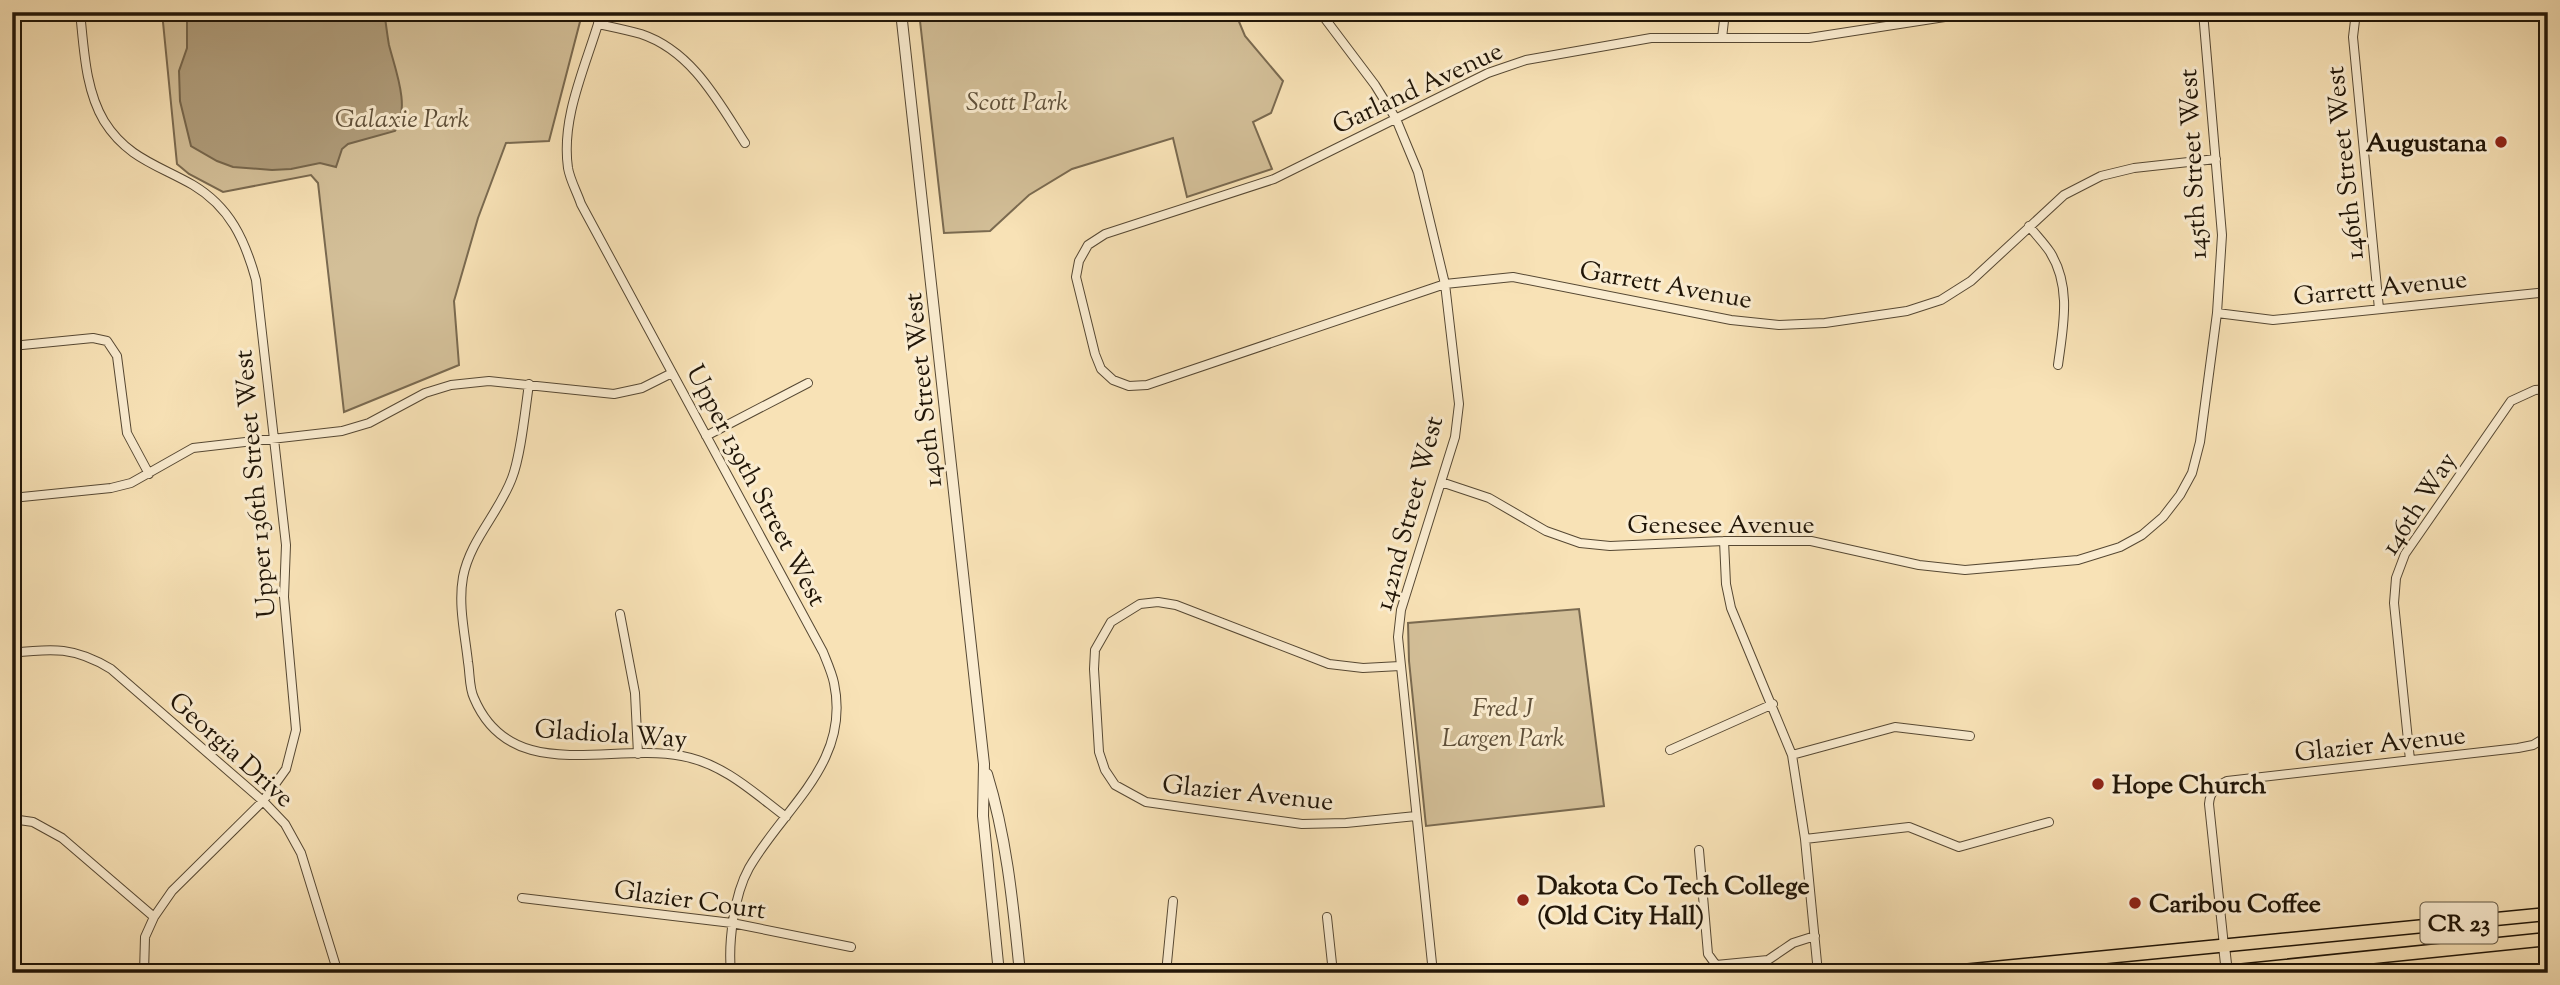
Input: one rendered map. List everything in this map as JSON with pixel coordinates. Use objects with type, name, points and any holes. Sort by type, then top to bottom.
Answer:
[{"type":"highway","name":"CR 23","points":[[1942,973],[2548,914]]},
{"type":"highway","name":"CR 23","points":[[2223,972],[2548,939]]},
{"type":"street","name":"Upper 136th Street West","points":[[80,12],[88,78],[103,119],[118,140],[138,158],[194,186],[215,201],[234,223],[247,248],[256,280],[286,545],[284,597],[296,730],[286,769],[263,801],[172,891],[154,917],[145,937],[144,973]]},
{"type":"street","name":"Upper 139th Street West","points":[[599,12],[598,24],[569,120],[566,147],[569,171],[581,204],[823,652],[834,683],[836,718],[829,752],[815,779],[748,869],[732,923],[732,973]]},
{"type":"street","name":"140th Street West","points":[[901,12],[984,764],[983,816],[999,973]]},
{"type":"street","name":"142nd Street West","points":[[1320,12],[1376,85],[1396,119],[1418,172],[1445,284],[1459,404],[1455,437],[1401,610],[1398,637],[1433,973]]},
{"type":"street","points":[[1722,38],[1725,12]]},
{"type":"street","name":"Garland Avenue","points":[[1095,354],[1076,277],[1079,261],[1087,245],[1105,234],[1274,179],[1488,73],[1526,60],[1651,38],[1809,38],[1977,12]]},
{"type":"street","points":[[2036,12],[2093,15],[2113,12]]},
{"type":"street","name":"145th Street West","points":[[2203,12],[2222,235],[2217,313]]},
{"type":"street","name":"146th Street West","points":[[2356,12],[2353,37],[2379,309]]},
{"type":"street","points":[[598,24],[643,35],[682,57],[706,83],[745,143]]},
{"type":"street","name":"Garrett Avenue","points":[[1095,354],[1101,369],[1113,380],[1129,386],[1147,386],[1445,284],[1513,277],[1731,320],[1779,325],[1825,323],[1907,312],[1941,300],[1970,281],[2064,195],[2101,176],[2134,168],[2216,159]]},
{"type":"street","points":[[2029,226],[2051,253],[2063,283],[2065,308],[2058,365]]},
{"type":"street","name":"Garrett Avenue","points":[[2217,313],[2273,320],[2548,292]]},
{"type":"street","name":"Genesee Avenue","points":[[1441,482],[1489,498],[1546,531],[1580,543],[1610,545],[1811,541],[1919,565],[1965,570],[2078,560],[2120,547],[2142,535],[2163,517],[2180,495],[2192,473],[2200,442],[2217,313]]},
{"type":"street","points":[[12,346],[93,338],[107,341],[117,356],[127,433],[149,474]]},
{"type":"street","points":[[12,498],[111,488],[149,474],[193,448],[342,431],[369,423],[425,393],[451,385],[489,381],[614,394],[642,388],[672,373]]},
{"type":"street","points":[[706,436],[808,383]]},
{"type":"street","name":"Gladiola Way","points":[[529,384],[513,476],[502,501],[474,545],[463,577],[461,606],[473,696],[491,729],[506,741],[524,749],[547,754],[680,755],[710,763],[734,776],[786,817]]},
{"type":"street","name":"146th Way","points":[[2410,760],[2394,603],[2396,578],[2405,554],[2511,401],[2535,390],[2548,389]]},
{"type":"street","points":[[1724,541],[1726,584],[1731,608],[1792,755],[1805,839],[1818,973]]},
{"type":"street","name":"Glazier Avenue","points":[[1400,666],[1363,668],[1329,664],[1176,605],[1158,602],[1140,604],[1111,622],[1095,650],[1100,752],[1105,770],[1115,785],[1146,802],[1302,824],[1416,816]]},
{"type":"street","points":[[620,614],[635,693],[638,754]]},
{"type":"street","name":"Georgia Drive","points":[[12,653],[46,649],[68,650],[90,656],[111,668],[263,801],[285,824],[301,853],[338,973]]},
{"type":"street","points":[[1670,750],[1773,704]]},
{"type":"street","points":[[1792,755],[1895,727],[1970,736]]},
{"type":"street","name":"Glazier Avenue","points":[[2224,946],[2209,804],[2215,787],[2227,781],[2518,748],[2533,745],[2548,736]]},
{"type":"street","name":"140th Street West","points":[[984,764],[1000,817],[1020,973]]},
{"type":"street","points":[[12,819],[33,822],[62,838],[154,917]]},
{"type":"street","points":[[1805,839],[1909,827],[1959,847],[2049,822]]},
{"type":"street","points":[[1699,850],[1708,954],[1716,965],[1769,960],[1793,943],[1815,936]]},
{"type":"street","name":"Glazier Court","points":[[522,898],[732,923],[851,947]]},
{"type":"street","points":[[1166,973],[1173,901]]},
{"type":"street","points":[[1327,916],[1333,973]]},
{"type":"street","points":[[2223,972],[2224,946]]},
{"type":"green space","name":"Galaxie Park","points":[[162,12],[517,12],[518,19],[582,14],[549,141],[506,143],[478,218],[454,301],[459,365],[344,412],[318,183],[311,175],[223,192],[189,174],[177,164]]},
{"type":"green space","name":"Scott Park","points":[[919,12],[1235,12],[1245,36],[1283,81],[1271,113],[1253,122],[1272,169],[1187,197],[1173,138],[1072,169],[1029,195],[990,231],[944,233]]},
{"type":"green space","name":"Fred J Largen Park","points":[[1579,609],[1604,806],[1426,826],[1409,661],[1408,623]]},
{"type":"shaded area","points":[[187,12],[384,12],[402,100],[400,122],[395,131],[348,144],[342,149],[336,167],[320,163],[272,170],[233,167],[217,161],[191,146],[180,101],[179,71],[187,48]]},
{"type":"place","name":"Augustana","points":[[2501,142]]},
{"type":"place","name":"Hope Church","points":[[2098,784]]},
{"type":"place","name":"Dakota Co Tech College (Old City Hall)","points":[[1523,900]]},
{"type":"place","name":"Caribou Coffee","points":[[2135,903]]}]
